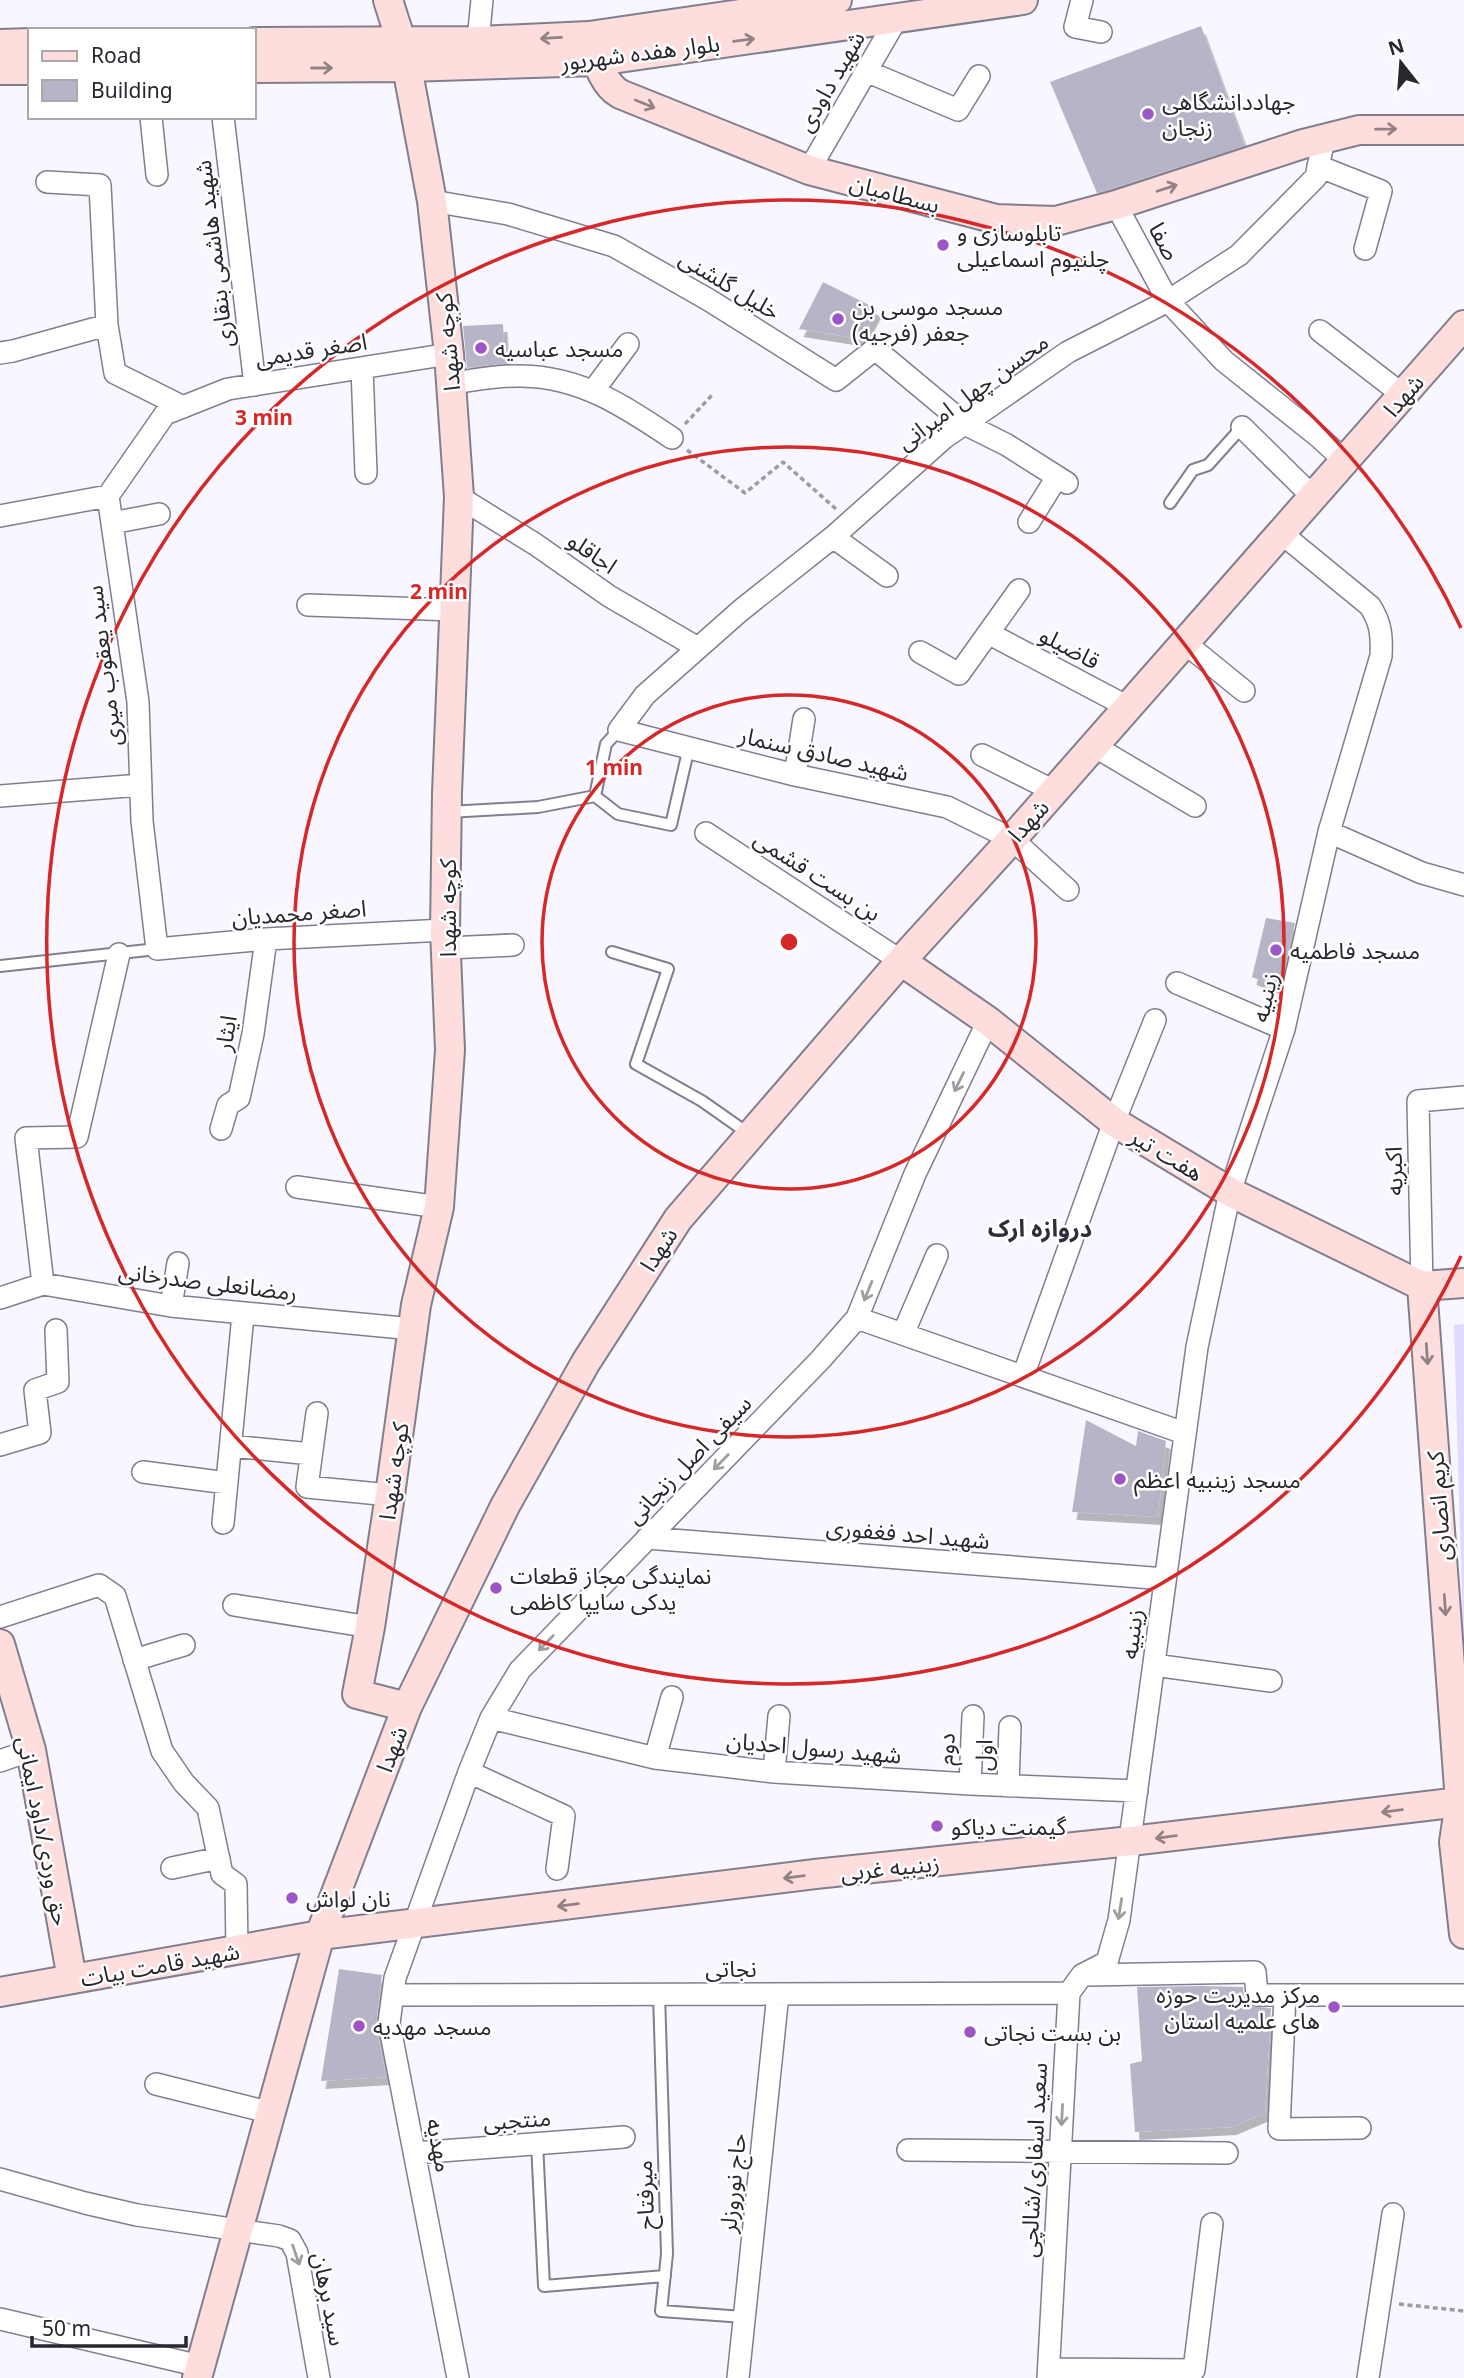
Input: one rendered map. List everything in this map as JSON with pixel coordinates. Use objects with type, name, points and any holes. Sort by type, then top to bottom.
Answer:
[{"type":"main road","name":"کوچه شهدا","points":[[388,0],[404,54],[432,201],[452,383],[459,497],[447,812],[446,939],[450,1050],[439,1207],[416,1304],[390,1495],[357,1694],[407,1707]]},
{"type":"main road","name":"بلوار هفده شهریور","points":[[256,42],[404,54],[478,41],[593,48],[837,0]]},
{"type":"main road","name":"بلوار هفده شهریور","points":[[256,68],[404,54],[593,48],[897,18],[1023,0]]},
{"type":"main road","points":[[0,44],[28,43]]},
{"type":"main road","name":"بسطامیان","points":[[593,48],[605,79],[613,90],[620,94],[809,170],[996,219],[1056,221],[1321,153],[1359,130],[1464,130]]},
{"type":"main road","points":[[0,70],[28,69]]},
{"type":"main road","name":"شهدا","points":[[198,2372],[320,1935],[407,1707],[505,1506],[586,1362],[677,1219],[901,961],[1012,839],[1464,326]]},
{"type":"main road","name":"هفت تیر","points":[[901,961],[988,1021],[1114,1122],[1230,1192],[1422,1290]]},
{"type":"main road","points":[[1422,1290],[1464,1283]]},
{"type":"main road","points":[[1422,1290],[1464,1292]]},
{"type":"main road","name":"کریم انصاری","points":[[1422,1290],[1460,1802],[1454,1842],[1464,1934]]},
{"type":"main road","name":"حق وردی/داود ایمانی","points":[[0,1644],[31,1750],[72,1979]]},
{"type":"main road","name":"زینبیه غربی","points":[[320,1935],[815,1874],[1131,1842],[1460,1802]]},
{"type":"main road","name":"شهید قامت بیات","points":[[0,1992],[320,1935]]},
{"type":"street","points":[[478,41],[482,0]]},
{"type":"street","points":[[1083,0],[1075,27],[1101,32]]},
{"type":"street","name":"شهید داودی","points":[[809,170],[897,18]]},
{"type":"street","points":[[866,71],[958,110],[979,76]]},
{"type":"street","points":[[151,119],[157,175]]},
{"type":"street","name":"شهید هاشمی بنقاری","points":[[223,119],[255,385]]},
{"type":"street","points":[[1321,153],[1381,191],[1365,248]]},
{"type":"street","name":"محسن چهل امیرانی","points":[[619,730],[645,695],[740,611],[834,537],[944,438],[1068,352],[1168,301],[1239,255],[1316,177],[1321,153]]},
{"type":"street","points":[[47,182],[100,185],[107,325],[116,373],[183,407]]},
{"type":"street","name":"خلیل گلشنی","points":[[432,201],[508,214],[614,246],[709,300],[836,380],[874,349],[965,424]]},
{"type":"street","name":"صفا","points":[[1116,205],[1168,301],[1224,361],[1345,461]]},
{"type":"street","points":[[0,353],[107,325]]},
{"type":"street","points":[[1320,331],[1403,395]]},
{"type":"street","points":[[593,391],[628,344]]},
{"type":"street","name":"اصغر قدیمی","points":[[183,407],[228,389],[449,354]]},
{"type":"street","points":[[362,368],[366,473]]},
{"type":"street","points":[[452,383],[520,375],[578,384],[631,410],[671,438]]},
{"type":"street","points":[[0,516],[108,496],[164,414],[183,407]]},
{"type":"street","points":[[965,424],[1007,445],[1062,480],[1029,522]]},
{"type":"street","points":[[1242,427],[1313,497]]},
{"type":"street","name":"سید یعقوب میری","points":[[108,496],[138,702],[142,821],[157,949]]},
{"type":"street","name":"اجاقلو","points":[[459,497],[609,596],[698,648]]},
{"type":"street","points":[[112,523],[159,514]]},
{"type":"street","name":"زینبیه","points":[[1131,1842],[1196,1347],[1230,1192],[1284,1029],[1329,832],[1381,656],[1379,621],[1370,606],[1281,533]]},
{"type":"street","points":[[834,537],[887,576]]},
{"type":"street","points":[[920,652],[959,674],[1019,590]]},
{"type":"street","points":[[308,605],[454,610]]},
{"type":"street","name":"قاضیلو","points":[[988,633],[1128,707]]},
{"type":"street","points":[[1185,643],[1244,691]]},
{"type":"street","points":[[795,775],[804,719]]},
{"type":"street","name":"شهید صادق سنمار","points":[[619,730],[795,775],[947,807],[1012,839],[1068,890]]},
{"type":"street","points":[[1094,746],[1195,806]]},
{"type":"street","points":[[982,755],[1054,791]]},
{"type":"street","points":[[0,796],[141,785]]},
{"type":"street","points":[[1329,832],[1422,873],[1464,885]]},
{"type":"street","name":"بن بست قشمی","points":[[706,833],[901,961]]},
{"type":"street","name":"اصغر محمدیان","points":[[157,949],[266,939],[446,939],[513,945]]},
{"type":"street","name":"ایثار","points":[[221,1129],[228,1105],[239,1098],[253,1034],[266,939]]},
{"type":"street","points":[[43,1284],[26,1138],[77,1137],[119,954]]},
{"type":"street","points":[[1177,983],[1284,1029]]},
{"type":"street","points":[[1023,1376],[1114,1122],[1155,1020]]},
{"type":"street","name":"سیفی اصل زنجانی","points":[[414,1924],[491,1718],[520,1670],[821,1359],[857,1318],[915,1174],[988,1021]]},
{"type":"street","name":"اکبریه","points":[[1422,1290],[1418,1101],[1464,1097]]},
{"type":"street","points":[[297,1187],[439,1207]]},
{"type":"street","points":[[903,1334],[937,1255]]},
{"type":"street","points":[[171,1307],[178,1263]]},
{"type":"street","name":"رمضانعلی صدرخانی","points":[[0,1298],[43,1284],[171,1307],[413,1329]]},
{"type":"street","points":[[223,1522],[243,1315]]},
{"type":"street","points":[[857,1318],[1184,1433]]},
{"type":"street","points":[[0,1445],[40,1433],[35,1390],[58,1382],[56,1330]]},
{"type":"street","points":[[317,1413],[307,1487],[390,1495]]},
{"type":"street","points":[[231,1446],[311,1454]]},
{"type":"street","points":[[143,1472],[227,1483]]},
{"type":"street","name":"شهید احد فغفوری","points":[[647,1538],[1165,1579]]},
{"type":"street","points":[[0,1617],[99,1585],[115,1596],[162,1751],[184,1783],[208,1808],[222,1874],[236,1884],[237,1950]]},
{"type":"street","points":[[234,1605],[370,1627]]},
{"type":"street","points":[[134,1660],[184,1645]]},
{"type":"street","points":[[1154,1665],[1271,1681]]},
{"type":"street","points":[[655,1758],[672,1697]]},
{"type":"street","points":[[774,1772],[779,1716]]},
{"type":"street","name":"دوم","points":[[970,1784],[973,1716]]},
{"type":"street","name":"شهید رسول احدیان","points":[[491,1718],[655,1758],[774,1772],[1137,1791]]},
{"type":"street","name":"اول","points":[[1008,1786],[1010,1727]]},
{"type":"street","points":[[0,1761],[31,1750]]},
{"type":"street","points":[[469,1772],[564,1816],[557,1869]]},
{"type":"street","points":[[1069,1993],[1082,1975],[1107,1962],[1119,1920],[1131,1842]]},
{"type":"street","points":[[172,1868],[219,1858]]},
{"type":"street","name":"مهدیه","points":[[414,1924],[396,1978],[389,2023],[458,2378]]},
{"type":"street","points":[[1082,1975],[1255,1972],[1257,1995],[1464,1995]]},
{"type":"street","name":"نجاتی","points":[[393,1995],[1069,1993]]},
{"type":"street","name":"سعید اسفاری/شالچی","points":[[1048,2373],[1069,1993]]},
{"type":"street","name":"حاج نوروزلر","points":[[738,2378],[778,1994]]},
{"type":"street","points":[[1284,1995],[1279,2129],[1360,2128]]},
{"type":"street","points":[[156,2084],[272,2113]]},
{"type":"street","name":"منتجبی","points":[[415,2153],[624,2137]]},
{"type":"street","points":[[908,2150],[1227,2153]]},
{"type":"street","points":[[0,2179],[124,2212],[239,2231]]},
{"type":"street","points":[[1368,2378],[1393,2214]]},
{"type":"street","points":[[1048,2373],[1194,2374],[1212,2224]]},
{"type":"street","name":"سید برهان","points":[[239,2231],[290,2240],[297,2253],[319,2378]]},
{"type":"street","points":[[0,2319],[198,2372]]},
{"type":"lane","points":[[1170,503],[1193,470],[1208,465],[1242,427]]},
{"type":"lane","points":[[595,796],[606,744],[619,730]]},
{"type":"lane","points":[[447,812],[538,807],[595,796],[618,814],[671,825],[689,747]]},
{"type":"lane","points":[[0,966],[157,949]]},
{"type":"lane","points":[[612,952],[668,969],[636,1064],[702,1101],[751,1135]]},
{"type":"lane","name":"میرفتاح","points":[[659,1994],[667,2255],[661,2311],[744,2317]]},
{"type":"lane","points":[[537,2143],[544,2286],[665,2276]]},
{"type":"path","points":[[712,395],[671,438],[745,493],[783,462],[850,522]]},
{"type":"path","points":[[1380,2302],[1464,2312]]},
{"type":"shaded area","points":[[1464,1324],[1464,1669],[1454,1325]]},
{"type":"building","name":"جهاددانشگاهی زنجان","points":[[1201,26],[1245,146],[1097,193],[1050,82]]},
{"type":"building","name":"مسجد موسی بن جعفر (فرجیه)","points":[[823,282],[877,309],[862,339],[799,329]]},
{"type":"building","name":"مسجد عباسیه","points":[[503,324],[505,363],[467,368],[463,326]]},
{"type":"building","name":"مسجد فاطمیه","points":[[1266,918],[1295,923],[1280,988],[1252,977]]},
{"type":"building","name":"مسجد زینبیه اعظم","points":[[1086,1420],[1136,1446],[1138,1431],[1166,1441],[1158,1517],[1072,1512]]},
{"type":"building","name":"مسجد مهدیه","points":[[339,1969],[382,1975],[376,2025],[386,2077],[321,2081]]},
{"type":"building","points":[[1137,1987],[1243,1987],[1245,2006],[1271,2008],[1265,2113],[1232,2127],[1135,2132],[1130,2064],[1142,2061]]},
{"type":"place","name":"جهاددانشگاهی زنجان","points":[[1148,114]]},
{"type":"place","name":"تابلوسازی و چلنیوم اسماعیلی","points":[[943,245]]},
{"type":"place","name":"مسجد موسی بن جعفر (فرجیه)","points":[[838,319]]},
{"type":"place","name":"مسجد عباسیه","points":[[481,348]]},
{"type":"place","name":"مسجد فاطمیه","points":[[1276,950]]},
{"type":"place","name":"مسجد زینبیه اعظم","points":[[1120,1479]]},
{"type":"place","name":"نمایندگی مجاز قطعات یدکی سایپا کاظمی","points":[[496,1588]]},
{"type":"place","name":"گیمنت دیاکو","points":[[937,1826]]},
{"type":"place","name":"نان لواش","points":[[292,1898]]},
{"type":"place","name":"مرکز مدیریت حوزه های علمیه استان","points":[[1334,2007]]},
{"type":"place","name":"مسجد مهدیه","points":[[359,2026]]},
{"type":"place","name":"بن بست نجاتی","points":[[970,2032]]},
{"type":"district","name":"دروازه ارک","points":[[1040,1227]]}]
